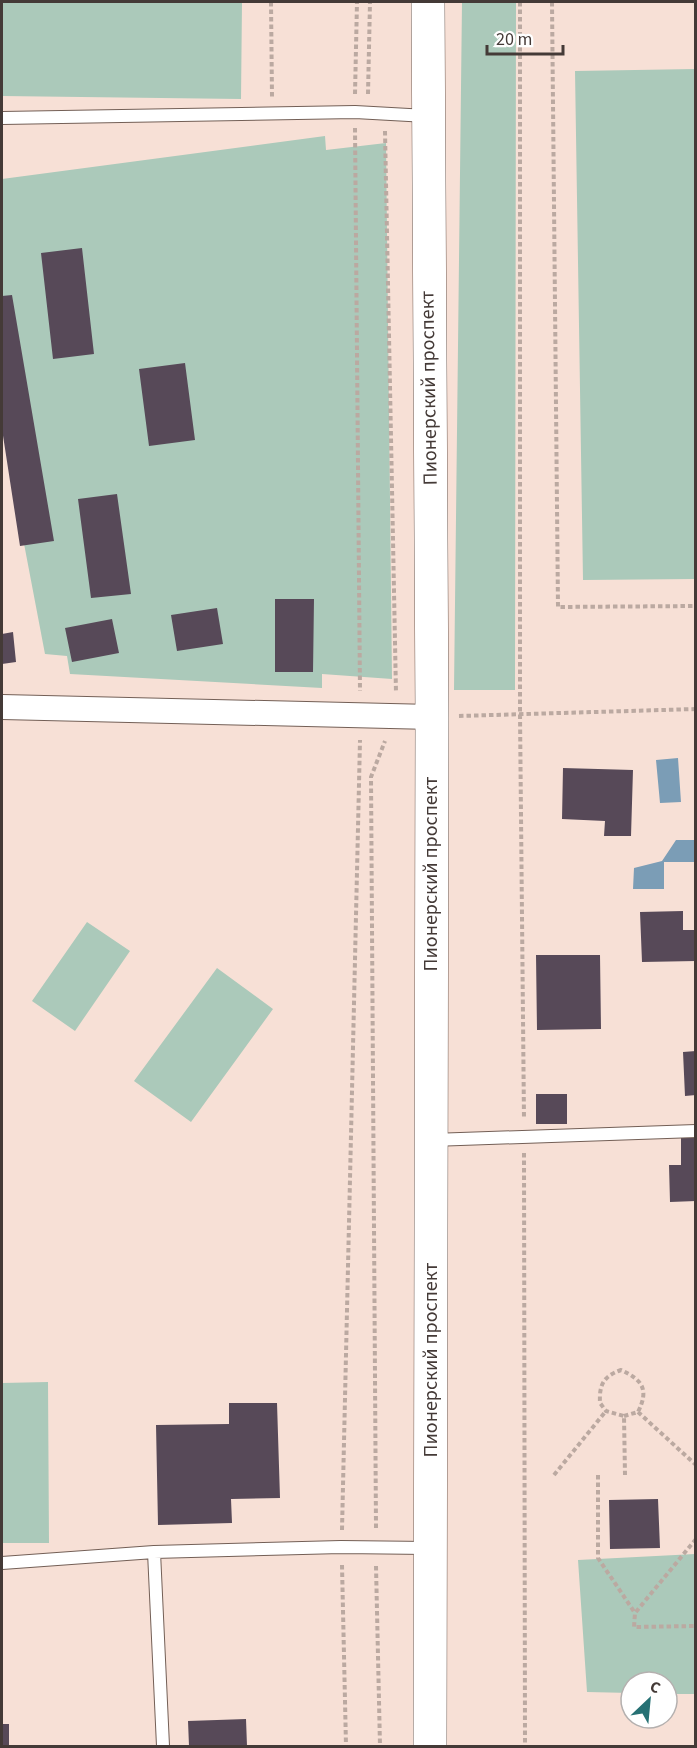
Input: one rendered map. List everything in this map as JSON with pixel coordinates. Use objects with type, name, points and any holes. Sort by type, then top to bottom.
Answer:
[{"type":"street","name":"Пионерский проспект","points":[[428,2],[426,116],[432,717],[430,1746]]},
{"type":"street","points":[[2,706],[360,713],[432,717]]},
{"type":"lane","points":[[2,118],[355,112],[426,116]]},
{"type":"lane","points":[[430,1140],[696,1131]]},
{"type":"lane","points":[[2,1563],[154,1552],[341,1547],[429,1548]]},
{"type":"lane","points":[[154,1552],[163,1746]]},
{"type":"path","points":[[271,2],[272,113]]},
{"type":"path","points":[[346,1746],[341,1547],[360,713],[355,112],[357,2]]},
{"type":"path","points":[[370,2],[368,93],[385,114],[396,715],[371,777],[376,1547],[380,1746]]},
{"type":"path","points":[[520,2],[520,714],[524,1137],[525,1746]]},
{"type":"path","points":[[552,2],[558,607],[696,606]]},
{"type":"path","points":[[432,717],[696,709]]},
{"type":"path","points":[[621,1370],[633,1375],[643,1384],[645,1395],[638,1412],[624,1416],[606,1411],[600,1403],[602,1382],[610,1374],[621,1370]]},
{"type":"path","points":[[554,1475],[606,1411]]},
{"type":"path","points":[[638,1412],[696,1465]]},
{"type":"path","points":[[624,1416],[625,1475]]},
{"type":"path","points":[[598,1475],[598,1558],[635,1613]]},
{"type":"path","points":[[696,1539],[635,1613],[634,1627],[696,1626]]},
{"type":"green space","points":[[2,2],[242,2],[241,99],[2,96]]},
{"type":"green space","points":[[462,2],[516,2],[515,690],[454,690]]},
{"type":"green space","points":[[695,69],[695,579],[583,580],[575,71]]},
{"type":"green space","points":[[325,136],[326,150],[386,143],[392,679],[322,674],[322,688],[70,674],[67,656],[45,654],[2,428],[2,179]]},
{"type":"green space","points":[[87,922],[130,951],[75,1031],[32,1001]]},
{"type":"green space","points":[[217,968],[273,1009],[191,1122],[134,1081]]},
{"type":"green space","points":[[48,1382],[49,1543],[2,1543],[2,1383]]},
{"type":"green space","points":[[695,1554],[695,1694],[679,1694],[679,1670],[619,1670],[619,1693],[587,1692],[578,1560]]},
{"type":"water","points":[[678,758],[681,802],[660,803],[656,760]]},
{"type":"water","points":[[676,840],[695,840],[695,862],[664,862],[664,889],[633,889],[634,868],[662,861]]},
{"type":"building","points":[[82,248],[94,354],[53,359],[41,253]]},
{"type":"building","points":[[12,295],[54,541],[20,546],[2,429],[2,296]]},
{"type":"building","points":[[185,363],[195,440],[149,446],[139,369]]},
{"type":"building","points":[[117,494],[131,594],[91,598],[78,499]]},
{"type":"building","points":[[275,599],[314,599],[313,672],[275,672]]},
{"type":"building","points":[[217,608],[223,644],[177,651],[171,615]]},
{"type":"building","points":[[112,619],[119,653],[72,662],[65,628]]},
{"type":"building","points":[[13,632],[16,662],[2,664],[2,634]]},
{"type":"building","points":[[563,768],[633,770],[631,836],[604,836],[605,821],[562,819]]},
{"type":"building","points":[[683,911],[683,930],[696,930],[696,961],[642,962],[640,912]]},
{"type":"building","points":[[536,955],[600,955],[601,1029],[537,1030]]},
{"type":"building","points":[[696,1051],[696,1095],[685,1096],[683,1052]]},
{"type":"building","points":[[536,1094],[567,1094],[567,1124],[536,1124]]},
{"type":"building","points":[[696,1137],[696,1201],[670,1202],[669,1165],[681,1165],[681,1138]]},
{"type":"building","points":[[229,1403],[277,1403],[280,1498],[231,1499],[232,1523],[158,1525],[156,1425],[229,1424]]},
{"type":"building","points":[[658,1499],[660,1548],[610,1549],[609,1500]]},
{"type":"building","points":[[246,1719],[247,1746],[189,1746],[188,1721]]},
{"type":"building","points":[[2,1724],[9,1724],[9,1746],[2,1746]]}]
